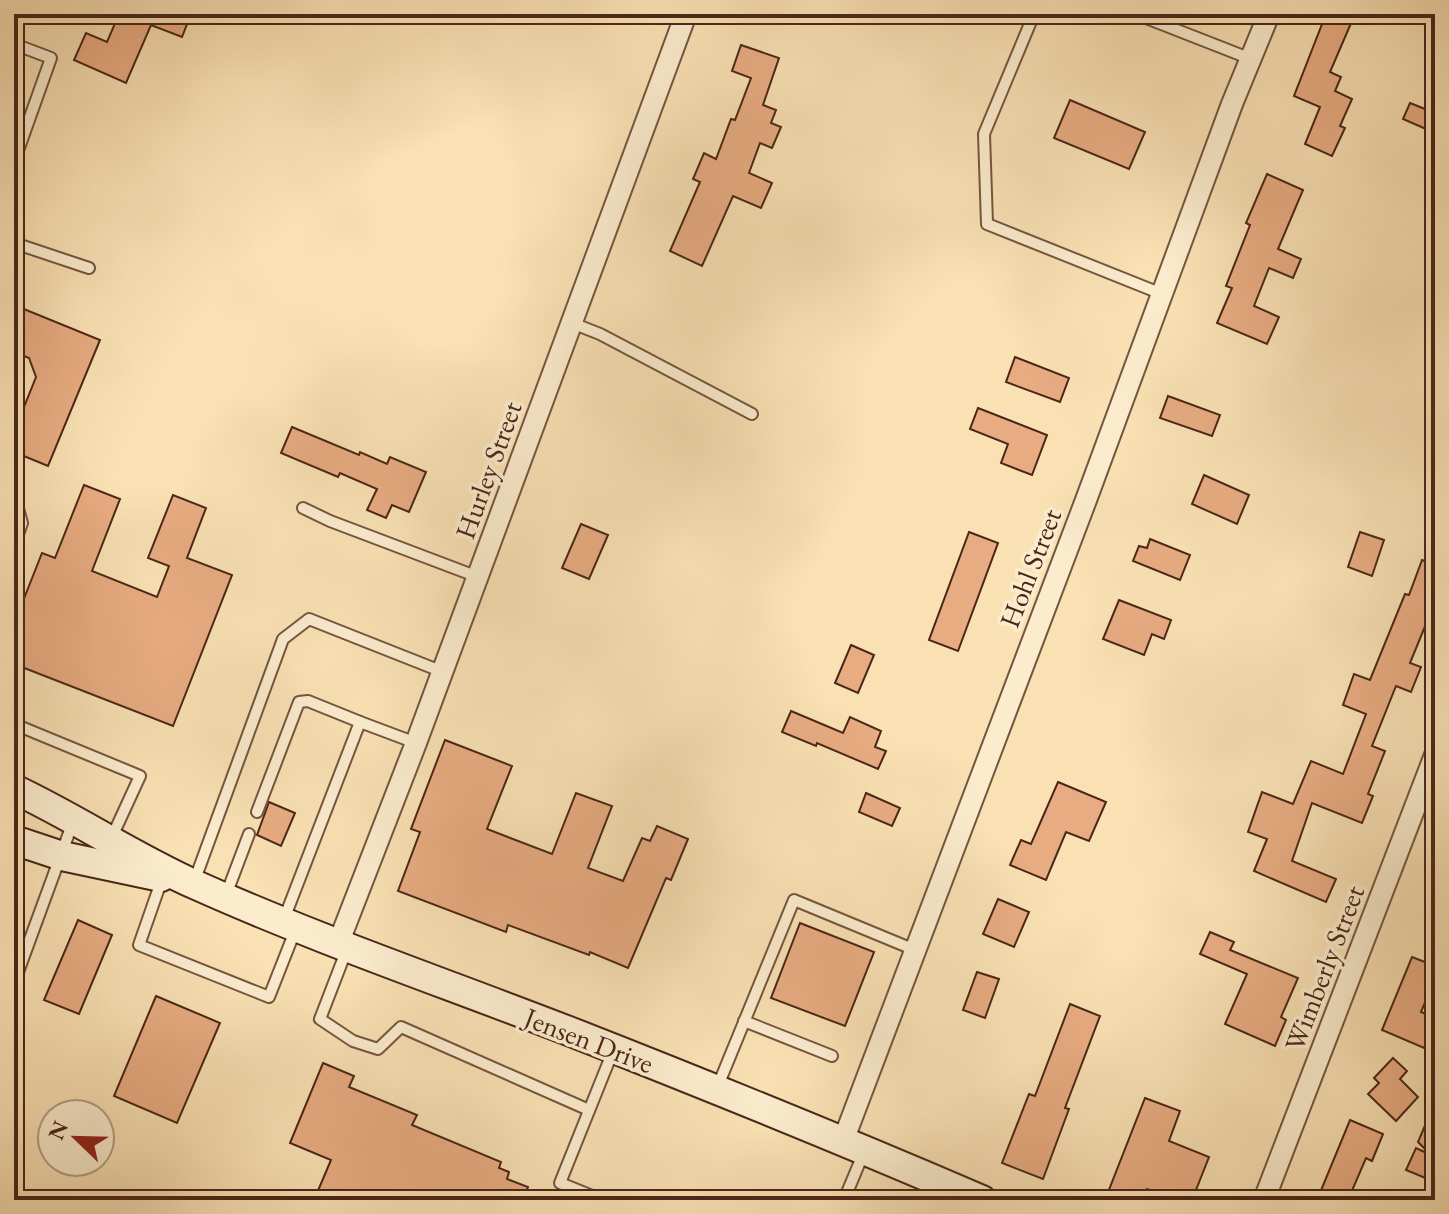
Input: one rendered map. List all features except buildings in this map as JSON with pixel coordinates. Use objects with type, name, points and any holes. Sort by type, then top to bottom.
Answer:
[{"type":"main road","name":"Jensen Drive","points":[[14,789],[193,884],[343,946],[854,1145],[982,1200]]},
{"type":"main road","name":"Jensen Drive","points":[[14,840],[62,856],[193,884]]},
{"type":"street","name":"Hurley Street","points":[[343,946],[686,14]]},
{"type":"street","name":"Hohl Street","points":[[854,1145],[915,950],[1269,14]]},
{"type":"street","name":"Wimberly Street","points":[[1264,1200],[1435,755]]},
{"type":"lane","points":[[1034,14],[984,134],[987,224],[1162,294]]},
{"type":"lane","points":[[1136,14],[1251,59]]},
{"type":"lane","points":[[14,44],[51,58],[19,148],[14,146]]},
{"type":"lane","points":[[14,243],[89,268]]},
{"type":"lane","points":[[572,323],[600,334],[752,414]]},
{"type":"lane","points":[[14,494],[22,523],[14,546]]},
{"type":"lane","points":[[303,508],[478,577]]},
{"type":"lane","points":[[193,884],[283,639],[309,619],[443,672]]},
{"type":"lane","points":[[257,812],[299,702],[308,701],[416,743]]},
{"type":"lane","points":[[162,878],[139,945],[269,997],[290,924],[360,722]]},
{"type":"lane","points":[[14,724],[140,776],[111,840]]},
{"type":"lane","points":[[14,983],[74,820]]},
{"type":"lane","points":[[225,897],[249,834]]},
{"type":"lane","points":[[716,1090],[794,900],[915,950]]},
{"type":"lane","points":[[343,946],[320,1019],[353,1041],[378,1049],[401,1027],[589,1110]]},
{"type":"lane","points":[[744,1021],[832,1056]]},
{"type":"lane","points":[[602,1200],[560,1183],[614,1049]]},
{"type":"lane","points":[[844,1200],[854,1145]]}]
